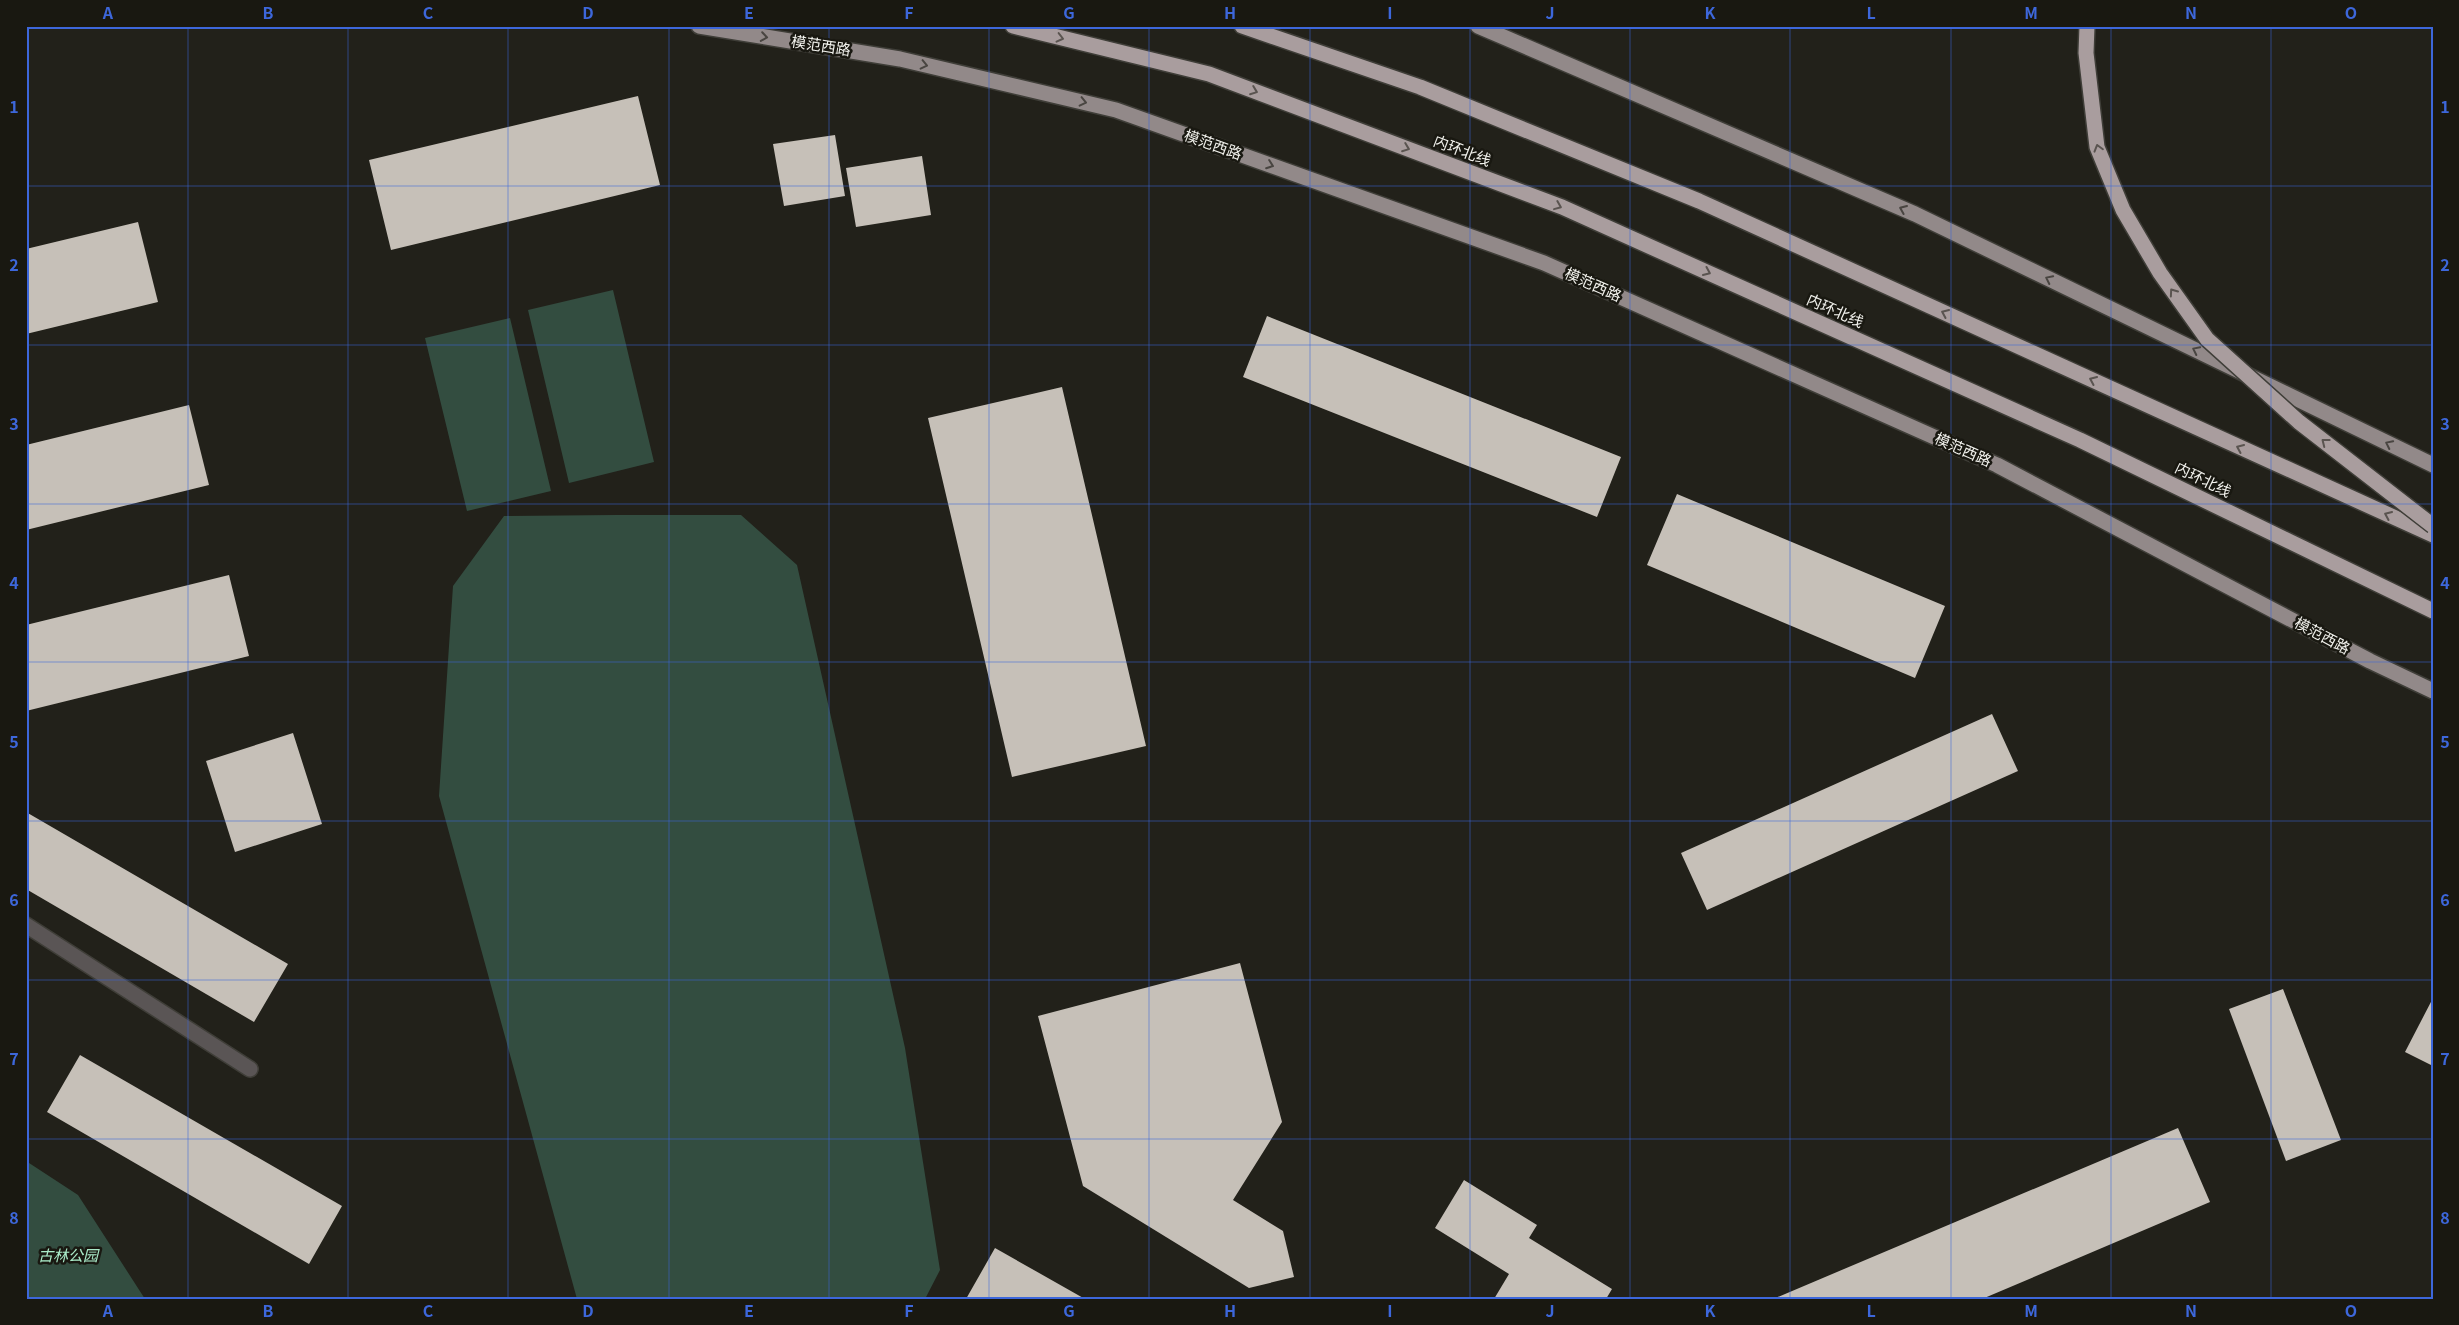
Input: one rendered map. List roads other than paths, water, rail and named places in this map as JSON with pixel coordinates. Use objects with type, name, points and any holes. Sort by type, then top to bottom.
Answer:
[{"type":"highway","name":"内环北线","points":[[1013,26],[1208,74],[1562,207],[2080,440],[2433,611]]},
{"type":"highway","points":[[1242,26],[1420,87],[1699,201],[2433,535]]},
{"type":"highway","points":[[2087,26],[2086,53],[2097,147],[2123,210],[2160,273],[2207,339],[2299,422],[2433,526]]},
{"type":"main road","name":"模范西路","points":[[699,26],[900,59],[1116,110],[1544,263],[1997,465],[2362,657],[2433,691]]},
{"type":"main road","points":[[1478,26],[1915,214],[2433,465]]},
{"type":"street","points":[[26,925],[250,1068]]},
{"type":"park label","name":"古林公园","points":[[68,1256]]}]
